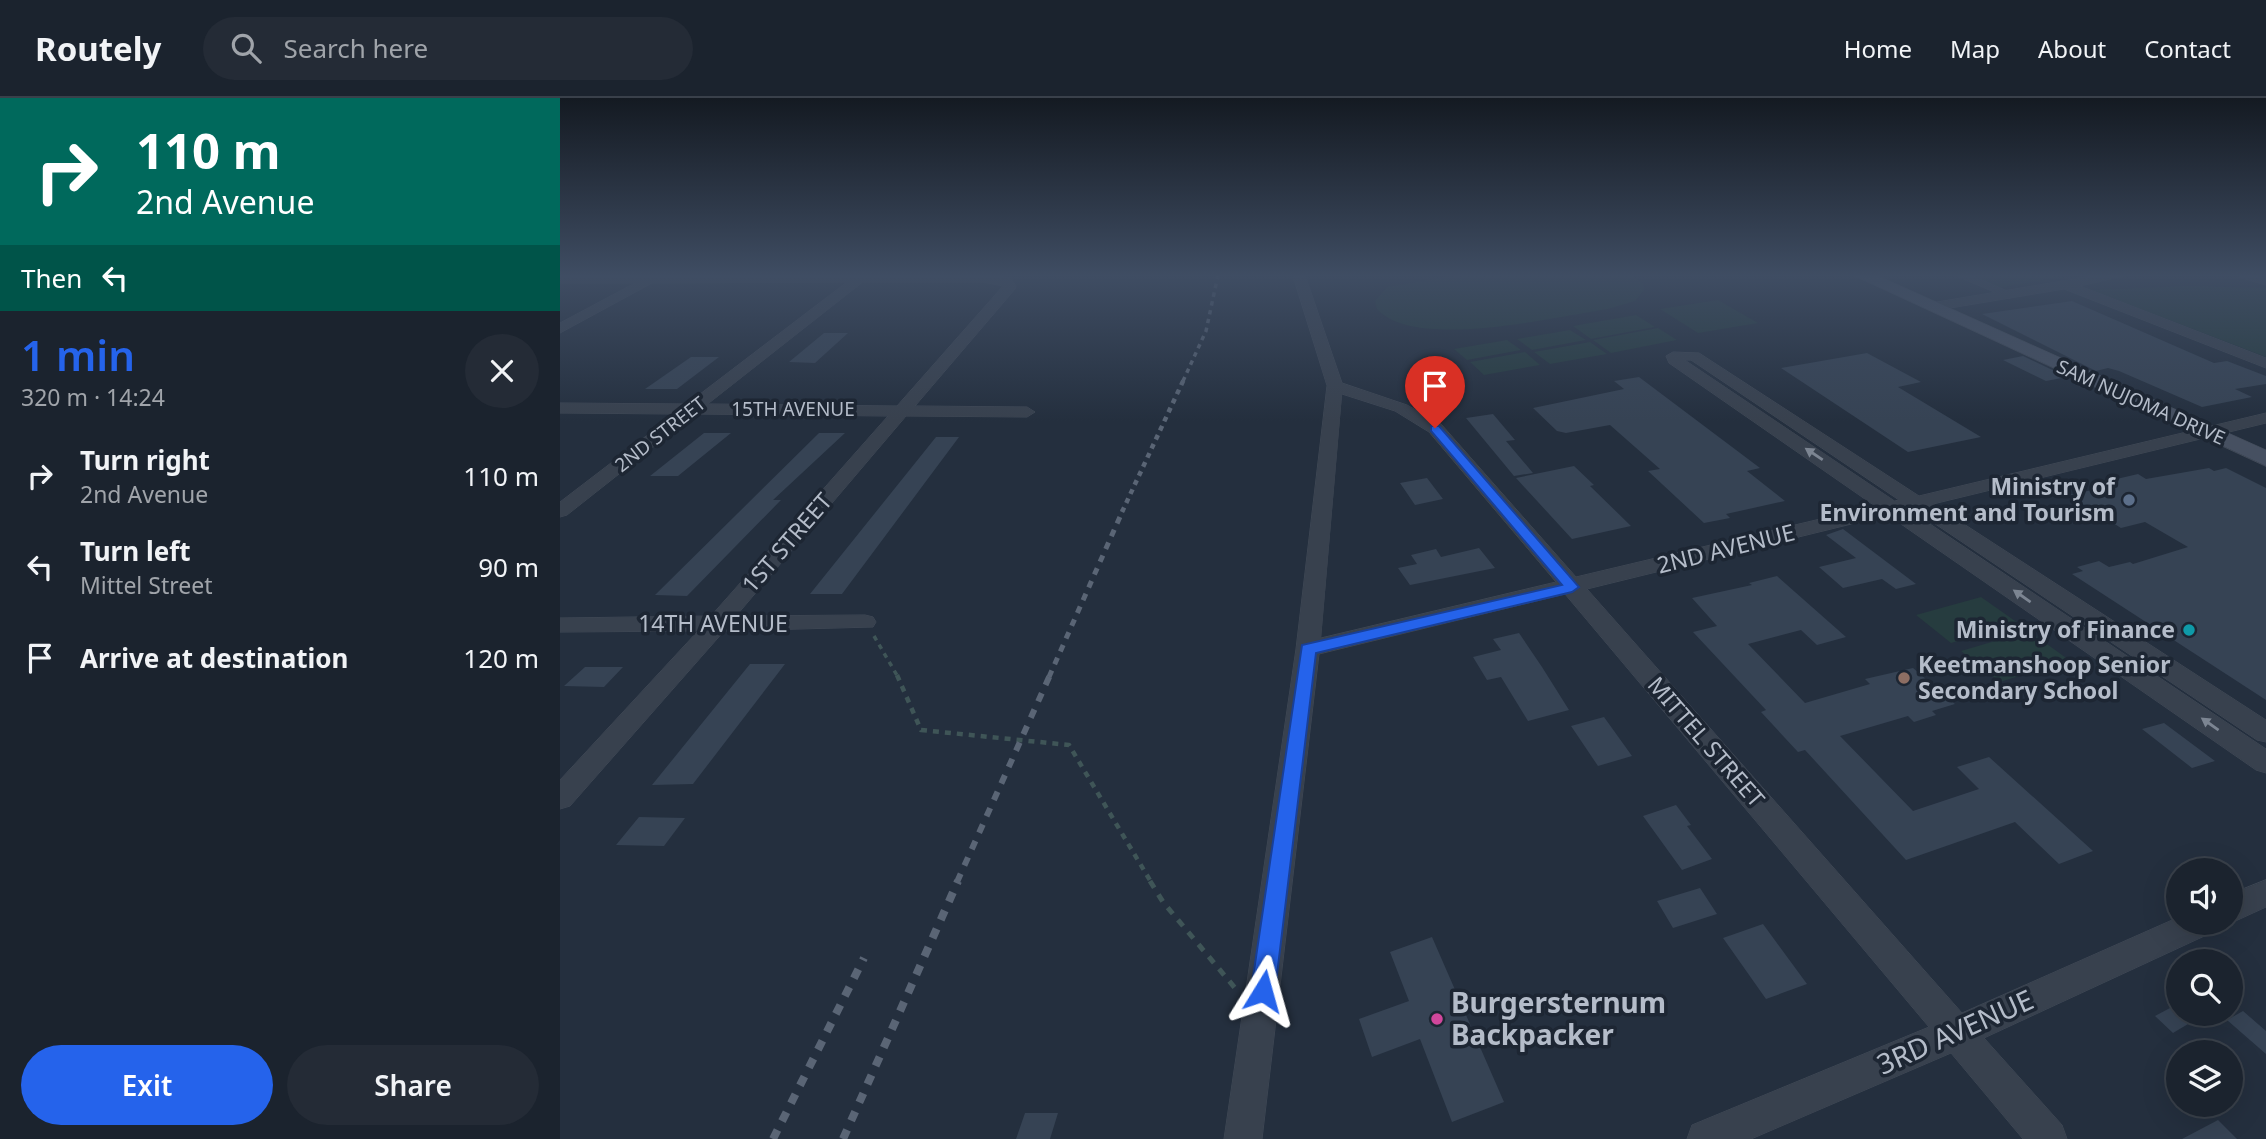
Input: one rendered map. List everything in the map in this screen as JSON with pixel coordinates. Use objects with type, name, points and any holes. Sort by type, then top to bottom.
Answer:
[{"type":"main road","name":"SAM NUJOMA DRIVE","points":[[1968,324],[2266,459]]},
{"type":"street","name":"2ND STREET","points":[[560,511],[802,324]]},
{"type":"street","name":"1ST STREET","points":[[560,798],[717,624],[978,324]]},
{"type":"street","points":[[1243,1139],[1308,649],[1335,386],[1331,363],[1317,324]]},
{"type":"street","points":[[2165,324],[2266,363]]},
{"type":"street","points":[[2266,733],[1695,356],[1673,356],[1674,360],[2266,763]]},
{"type":"street","name":"MITTEL STREET","points":[[1335,386],[1401,408],[1435,428],[2048,1139]]},
{"type":"street","name":"15TH AVENUE","points":[[560,408],[1027,412]]},
{"type":"street","name":"2ND AVENUE","points":[[1308,649],[2266,418]]},
{"type":"street","name":"14TH AVENUE","points":[[560,625],[865,622]]},
{"type":"street","points":[[2243,904],[2266,893]]},
{"type":"street","name":"3RD AVENUE","points":[[1706,1139],[1958,1032],[2173,935]]},
{"type":"path","points":[[865,622],[892,664],[921,730],[1069,745],[1163,902],[1259,1017]]},
{"type":"green space","points":[[1405,324],[1523,324],[1452,330],[1421,328]]},
{"type":"green space","points":[[1650,324],[1655,327],[1591,339],[1573,326]]},
{"type":"green space","points":[[1683,324],[1755,324],[1698,333]]},
{"type":"green space","points":[[2179,324],[2266,324],[2266,357]]},
{"type":"green space","points":[[1658,328],[1677,340],[1611,353],[1593,340]]},
{"type":"green space","points":[[1570,330],[1586,340],[1532,350],[1517,339]]},
{"type":"green space","points":[[1507,340],[1521,350],[1467,360],[1454,349]]},
{"type":"green space","points":[[1590,342],[1607,354],[1550,364],[1534,352]]},
{"type":"green space","points":[[1525,352],[1540,365],[1484,375],[1470,362]]},
{"type":"green space","points":[[1981,597],[2018,623],[1951,643],[1916,615]]},
{"type":"green space","points":[[2029,631],[2069,660],[2000,682],[1961,651]]},
{"type":"building","points":[[2001,324],[2124,324],[2214,363],[2227,361],[2266,376],[2266,384],[2235,389],[2252,397],[2202,407],[2119,371],[2108,368],[2096,371]]},
{"type":"building","points":[[824,333],[848,333],[815,363],[789,362]]},
{"type":"building","points":[[1867,353],[1921,382],[1898,387],[1981,437],[1908,452],[1781,368]]},
{"type":"building","points":[[2023,356],[2067,377],[2046,381],[2003,360]]},
{"type":"building","points":[[691,357],[719,357],[677,389],[645,389]]},
{"type":"building","points":[[1639,377],[1760,468],[1747,471],[1785,501],[1726,514],[1730,518],[1704,523],[1648,471],[1660,469],[1610,425],[1566,433],[1557,431],[1533,408],[1624,389],[1614,381]]},
{"type":"building","points":[[1493,414],[1515,440],[1506,441],[1533,473],[1514,476],[1466,418]]},
{"type":"building","points":[[704,433],[731,433],[678,476],[650,476]]},
{"type":"building","points":[[819,433],[845,433],[773,500],[781,500],[687,596],[655,595]]},
{"type":"building","points":[[936,437],[959,437],[842,594],[810,594]]},
{"type":"building","points":[[1574,466],[1594,485],[1590,486],[1631,526],[1572,539],[1516,478]]},
{"type":"building","points":[[2209,468],[2214,471],[2226,468],[2266,488],[2266,700],[2072,574],[2083,571],[2077,567],[2099,561],[2109,567],[2130,562],[2133,564],[2188,547],[2145,522],[2121,528],[2068,495],[2102,488],[2095,484],[2138,474],[2146,479]]},
{"type":"building","points":[[1427,478],[1443,499],[1415,505],[1400,483]]},
{"type":"building","points":[[1843,529],[1916,584],[1896,589],[1882,579],[1843,588],[1819,567],[1856,558],[1826,535]]},
{"type":"building","points":[[1479,548],[1495,568],[1410,585],[1398,568],[1417,564],[1411,555],[1436,549],[1441,557]]},
{"type":"building","points":[[1777,576],[1846,637],[1817,645],[1801,630],[1748,644],[1805,703],[1870,684],[1865,679],[1913,668],[1955,704],[1932,711],[1936,715],[1914,722],[1908,716],[1840,736],[1913,811],[1979,789],[1957,767],[1989,757],[2093,851],[2059,864],[2015,822],[1906,860],[1805,750],[1798,752],[1761,712],[1766,710],[1693,632],[1717,626],[1692,598],[1752,585],[1749,583]]},
{"type":"building","points":[[1519,633],[1569,710],[1528,721],[1501,677],[1487,680],[1473,657],[1501,650],[1493,639]]},
{"type":"building","points":[[750,664],[785,664],[693,784],[652,785]]},
{"type":"building","points":[[585,667],[623,667],[604,687],[564,686]]},
{"type":"building","points":[[1604,717],[1632,756],[1598,766],[1571,726]]},
{"type":"building","points":[[2164,723],[2215,761],[2192,768],[2142,729]]},
{"type":"building","points":[[1676,805],[1691,825],[1687,826],[1712,859],[1682,870],[1643,816]]},
{"type":"building","points":[[639,817],[685,818],[664,846],[616,845]]},
{"type":"building","points":[[1700,888],[1717,914],[1673,928],[1657,901]]},
{"type":"building","points":[[1763,924],[1807,984],[1766,999],[1723,938]]},
{"type":"building","points":[[1432,937],[1504,1102],[1452,1122],[1420,1039],[1372,1057],[1359,1019],[1409,1001],[1390,952]]},
{"type":"building","points":[[2166,1010],[2166,1026],[2185,1026],[2173,1033],[2155,1016]]},
{"type":"building","points":[[2243,1011],[2266,1031],[2266,1054],[2234,1026],[2243,1026]]},
{"type":"building","points":[[1025,1113],[1058,1113],[1050,1139],[1016,1139]]},
{"type":"building","points":[[2218,1120],[2237,1139],[2182,1139]]},
{"type":"railway","points":[[1183,381],[1208,324]]},
{"type":"railway","points":[[1122,512],[1184,379]]},
{"type":"railway","points":[[1049,677],[1123,510]]},
{"type":"railway","points":[[957,882],[1050,675]]},
{"type":"railway","points":[[843,1139],[958,881]]},
{"type":"railway","points":[[773,1139],[864,958]]},
{"type":"place","name":"Ministry of Environment and Tourism","points":[[2129,500]]},
{"type":"place","name":"Ministry of Finance","points":[[2189,630]]},
{"type":"place","name":"Keetmanshoop Senior Secondary School","points":[[1904,678]]},
{"type":"place","name":"Burgersternum Backpacker","points":[[1437,1019]]},
{"type":"route","points":[[1263,991],[1308,649],[1572,587],[1435,428]]}]
